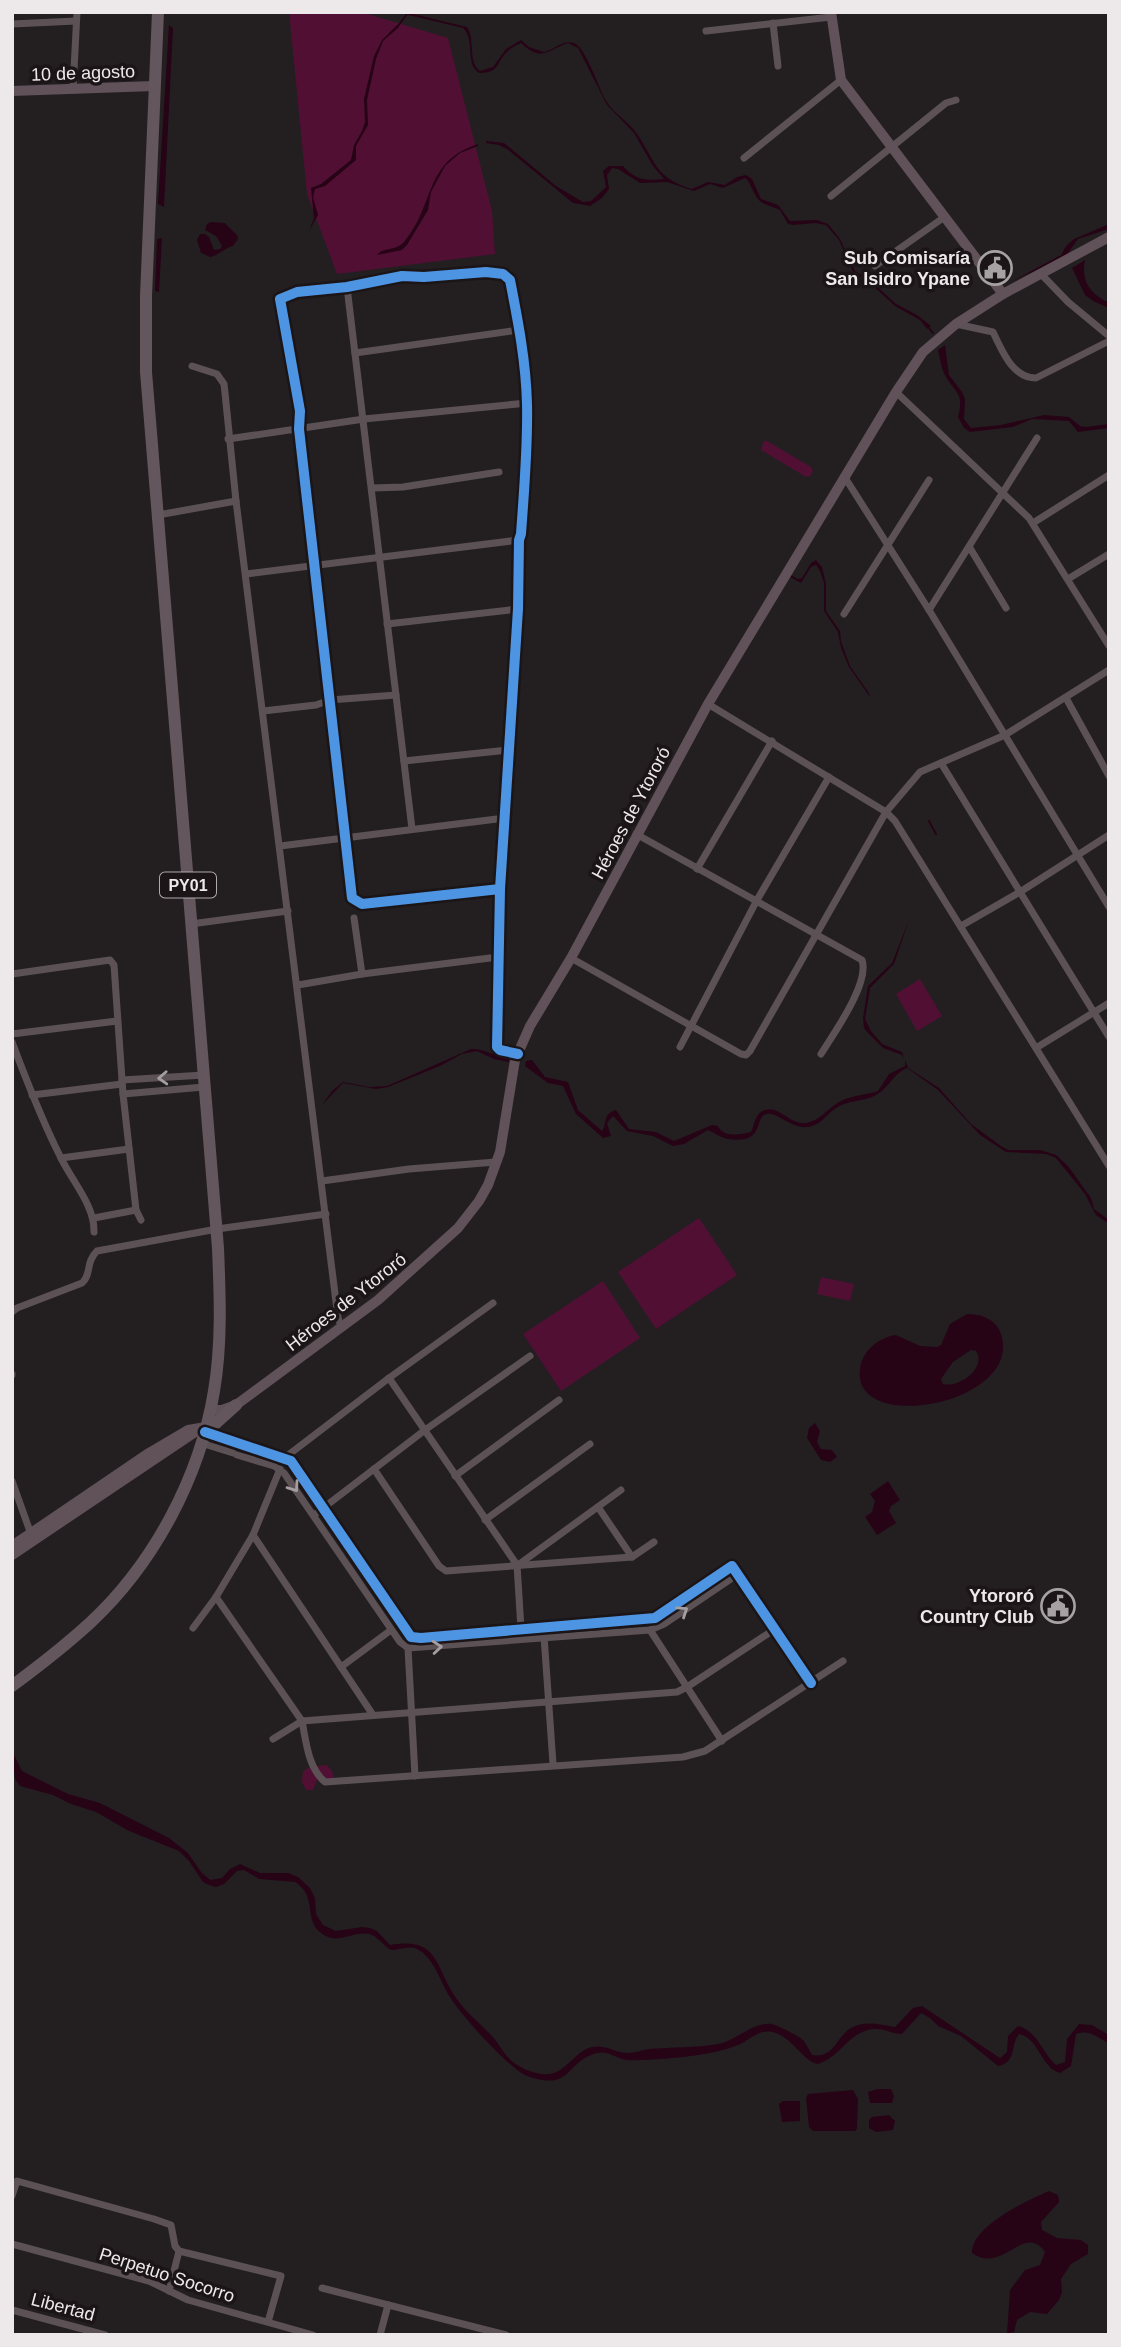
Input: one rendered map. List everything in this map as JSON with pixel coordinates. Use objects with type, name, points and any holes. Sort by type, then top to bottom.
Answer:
[{"type":"highway","name":"PY01","points":[[12,1686],[91,1622],[133,1574],[174,1511],[211,1410],[214,1392],[220,1317],[217,1229],[146,372],[146,296],[158,12]]},
{"type":"highway","points":[[214,1392],[224,1401],[238,1403]]},
{"type":"highway","points":[[203,1433],[238,1403]]},
{"type":"main road","points":[[831,15],[841,80],[1003,295]]},
{"type":"main road","name":"10 de agosto","points":[[12,91],[154,86]]},
{"type":"main road","name":"Héroes de Ytororó","points":[[211,1410],[222,1410],[238,1403],[342,1328],[417,1267],[458,1228],[479,1201],[488,1185],[503,1137],[516,1057],[530,1026],[570,958],[708,704],[895,392],[923,352],[956,324],[1109,237]]},
{"type":"main road","points":[[12,1546],[32,1537],[185,1435],[203,1433]]},
{"type":"main road","points":[[12,1556],[32,1537]]},
{"type":"street","points":[[73,89],[77,12]]},
{"type":"street","points":[[706,31],[831,15]]},
{"type":"street","points":[[12,24],[76,22]]},
{"type":"street","points":[[773,23],[778,66]]},
{"type":"street","points":[[744,158],[841,80]]},
{"type":"street","points":[[831,195],[946,103],[956,100]]},
{"type":"street","points":[[875,266],[943,218]]},
{"type":"street","points":[[500,889],[362,904],[352,898],[313,565],[299,429],[300,411],[280,299],[297,292],[347,287],[402,276],[486,272],[503,274],[510,280],[523,349],[527,403],[526,464],[519,540],[518,609],[500,889],[496,1047],[516,1057]]},
{"type":"street","points":[[1042,275],[1068,302],[1109,336]]},
{"type":"street","points":[[347,287],[412,829]]},
{"type":"street","points":[[956,324],[990,330],[1009,363],[1030,378],[1036,378],[1109,341]]},
{"type":"street","points":[[355,353],[519,330]]},
{"type":"street","points":[[192,366],[217,374],[221,378],[228,410],[236,502],[338,1318],[342,1328]]},
{"type":"street","points":[[895,392],[1032,523],[1106,636],[1109,646]]},
{"type":"street","points":[[229,439],[364,419],[527,403]]},
{"type":"street","points":[[929,610],[1037,438]]},
{"type":"street","points":[[373,488],[403,487],[499,472]]},
{"type":"street","points":[[1032,523],[1109,475]]},
{"type":"street","points":[[844,476],[929,610],[1109,907]]},
{"type":"street","points":[[844,614],[929,480]]},
{"type":"street","points":[[156,515],[236,502]]},
{"type":"street","points":[[246,574],[519,540]]},
{"type":"street","points":[[970,548],[1006,608]]},
{"type":"street","points":[[1068,579],[1109,554]]},
{"type":"street","points":[[387,624],[518,609]]},
{"type":"street","points":[[570,958],[746,1055],[886,812],[913,778],[941,762],[1004,735],[1109,670]]},
{"type":"street","points":[[263,711],[316,705],[330,700],[396,695]]},
{"type":"street","points":[[1066,698],[1109,776]]},
{"type":"street","points":[[708,704],[886,812],[903,831],[1109,1166]]},
{"type":"street","points":[[696,869],[772,741]]},
{"type":"street","points":[[404,761],[508,750]]},
{"type":"street","points":[[941,762],[1109,1037]]},
{"type":"street","points":[[680,1046],[757,901],[829,777]]},
{"type":"street","points":[[279,846],[505,818]]},
{"type":"street","points":[[636,834],[862,960],[864,973],[850,1005],[821,1054]]},
{"type":"street","points":[[961,926],[1109,835]]},
{"type":"street","points":[[191,924],[288,911]]},
{"type":"street","points":[[354,918],[362,974]]},
{"type":"street","points":[[298,985],[498,957]]},
{"type":"street","points":[[12,974],[110,960],[114,965],[123,1094],[136,1210],[141,1220]]},
{"type":"street","points":[[1036,1048],[1109,1003]]},
{"type":"street","points":[[12,1034],[117,1021]]},
{"type":"street","points":[[12,1042],[32,1095],[61,1158],[94,1218],[94,1232]]},
{"type":"street","points":[[32,1095],[122,1082],[204,1081]]},
{"type":"street","points":[[123,1094],[204,1081]]},
{"type":"street","points":[[61,1158],[129,1149]]},
{"type":"street","points":[[322,1181],[496,1161]]},
{"type":"street","points":[[94,1218],[136,1210]]},
{"type":"street","points":[[12,1312],[82,1283],[88,1275],[88,1263],[97,1251],[217,1229],[326,1214]]},
{"type":"street","points":[[193,1628],[216,1597],[253,1535],[277,1467],[284,1458],[388,1378],[493,1303]]},
{"type":"street","points":[[314,1515],[425,1430],[530,1356]]},
{"type":"street","points":[[388,1378],[517,1565],[521,1629]]},
{"type":"street","points":[[455,1476],[559,1400]]},
{"type":"street","points":[[203,1433],[284,1458],[295,1466],[412,1636]]},
{"type":"street","points":[[203,1433],[235,1454],[277,1467],[314,1515],[391,1630],[407,1647]]},
{"type":"street","points":[[485,1520],[590,1444]]},
{"type":"street","points":[[374,1469],[442,1570],[632,1557],[654,1542]]},
{"type":"street","points":[[12,1481],[32,1537]]},
{"type":"street","points":[[517,1565],[621,1490]]},
{"type":"street","points":[[598,1507],[632,1557]]},
{"type":"street","points":[[253,1535],[373,1715]]},
{"type":"street","points":[[412,1636],[655,1618],[732,1566],[811,1683]]},
{"type":"street","points":[[407,1647],[650,1630],[664,1624],[738,1574]]},
{"type":"street","points":[[216,1597],[302,1721],[313,1766],[325,1782],[552,1764],[683,1757],[705,1751],[722,1741],[843,1661]]},
{"type":"street","points":[[544,1627],[552,1764]]},
{"type":"street","points":[[273,1739],[302,1721],[677,1692],[775,1629]]},
{"type":"street","points":[[341,1667],[391,1630]]},
{"type":"street","points":[[650,1630],[722,1741]]},
{"type":"street","points":[[412,1636],[407,1647],[415,1776]]},
{"type":"street","points":[[407,1647],[412,1636]]},
{"type":"street","points":[[12,2196],[17,2180],[168,2223],[173,2229],[174,2246],[179,2251],[281,2276],[268,2322]]},
{"type":"street","name":"Perpetuo Socorro","points":[[12,2244],[149,2281],[188,2300],[313,2335]]},
{"type":"street","points":[[169,2291],[179,2251]]},
{"type":"street","points":[[322,2288],[506,2335]]},
{"type":"street","points":[[380,2335],[388,2305]]},
{"type":"street","name":"Libertad","points":[[12,2310],[105,2335]]},
{"type":"shaded area","points":[[289,12],[361,12],[448,38],[492,211],[495,254],[337,274],[307,194]]},
{"type":"shaded area","points":[[396,12],[467,27],[474,62],[480,71],[493,67],[506,49],[521,40],[529,47],[544,52],[562,44],[570,42],[574,43],[587,59],[608,103],[634,130],[656,166],[669,179],[692,189],[708,182],[725,185],[746,175],[752,179],[761,199],[778,205],[790,221],[817,220],[828,224],[840,239],[855,271],[871,281],[896,304],[931,326],[927,329],[920,320],[895,306],[870,283],[853,272],[839,240],[826,225],[788,224],[780,210],[758,199],[745,178],[723,188],[710,184],[694,191],[667,182],[640,183],[612,168],[607,175],[609,189],[602,198],[590,206],[573,203],[507,149],[486,141],[504,143],[556,186],[583,202],[591,201],[606,187],[603,171],[609,166],[623,166],[641,179],[664,179],[653,166],[634,133],[607,105],[578,48],[568,43],[544,53],[540,54],[521,43],[507,52],[494,69],[479,73],[472,63],[469,39],[463,28]]},
{"type":"shaded area","points":[[169,25],[173,28],[164,207],[158,204]]},
{"type":"shaded area","points":[[397,25],[399,27],[383,41],[376,59],[367,100],[368,125],[356,146],[356,160],[325,186],[315,189],[313,197],[318,215],[309,231],[314,218],[311,188],[321,184],[351,160],[354,145],[365,122],[364,99],[374,56],[382,40]]},
{"type":"shaded area","points":[[478,144],[460,153],[445,166],[431,192],[428,210],[407,245],[402,250],[377,255],[404,242],[414,228],[439,173],[448,162],[460,152]]},
{"type":"shaded area","points":[[211,222],[225,223],[238,239],[233,246],[210,257],[201,253],[197,240],[200,234],[205,234],[214,250],[220,249],[222,246],[216,236],[205,230]]},
{"type":"shaded area","points":[[1109,224],[1109,229],[1078,239],[1066,256],[1011,282],[1061,255],[1074,239]]},
{"type":"shaded area","points":[[162,238],[159,292],[155,291],[157,239]]},
{"type":"shaded area","points":[[1085,260],[1084,275],[1088,286],[1109,303],[1109,308],[1085,295],[1072,268]]},
{"type":"shaded area","points":[[945,345],[949,375],[965,399],[964,419],[971,428],[1001,425],[1044,415],[1069,417],[1080,426],[1086,427],[1109,424],[1109,428],[1078,432],[1069,421],[1032,419],[1013,427],[970,432],[964,428],[958,417],[960,399],[942,367],[938,350]]},
{"type":"shaded area","points":[[764,441],[811,467],[813,471],[810,476],[806,477],[761,450]]},
{"type":"shaded area","points":[[816,560],[822,567],[826,584],[826,611],[840,631],[850,666],[870,697],[849,667],[838,632],[824,611],[824,583],[816,565],[811,567],[801,583],[790,577],[802,578],[811,563]]},
{"type":"shaded area","points":[[909,920],[894,964],[870,988],[865,1019],[882,1044],[902,1052],[904,1058],[883,1048],[864,1028],[863,1018],[868,986],[892,963]]},
{"type":"shaded area","points":[[920,979],[942,1016],[917,1031],[896,994]]},
{"type":"shaded area","points":[[471,1049],[510,1057],[509,1062],[477,1051],[462,1054],[388,1087],[376,1089],[343,1083],[321,1106],[343,1082],[369,1087],[387,1086]]},
{"type":"shaded area","points":[[532,1060],[545,1077],[568,1082],[578,1110],[602,1131],[607,1116],[616,1110],[629,1129],[656,1132],[674,1141],[712,1125],[728,1134],[751,1132],[759,1114],[770,1109],[799,1123],[810,1122],[841,1101],[878,1091],[889,1074],[905,1066],[905,1060],[908,1068],[939,1088],[971,1124],[1001,1146],[1008,1150],[1040,1150],[1056,1155],[1068,1166],[1091,1198],[1094,1209],[1109,1220],[1109,1224],[1096,1215],[1085,1194],[1056,1158],[1046,1154],[1006,1152],[980,1135],[938,1090],[907,1068],[875,1096],[843,1104],[812,1126],[796,1126],[776,1115],[767,1114],[749,1138],[728,1139],[708,1130],[684,1144],[673,1146],[653,1136],[627,1131],[613,1116],[607,1123],[611,1136],[603,1138],[576,1114],[563,1086],[548,1083],[525,1066],[526,1061]]},
{"type":"shaded area","points":[[699,1218],[737,1275],[656,1329],[618,1272]]},
{"type":"shaded area","points":[[821,1277],[854,1284],[850,1301],[817,1294]]},
{"type":"shaded area","points":[[603,1281],[640,1338],[561,1391],[523,1334]]},
{"type":"shaded area","points":[[972,1314],[987,1318],[999,1329],[1001,1358],[987,1378],[964,1394],[936,1403],[907,1406],[881,1402],[864,1390],[861,1362],[878,1342],[896,1335],[920,1346],[937,1347],[941,1345],[950,1324]],"holes":[[[971,1350],[976,1351],[978,1364],[975,1370],[963,1380],[943,1384],[941,1379],[953,1362]]]},
{"type":"shaded area","points":[[815,1423],[820,1431],[817,1442],[821,1449],[832,1450],[837,1457],[830,1462],[821,1460],[807,1438],[809,1428]]},
{"type":"shaded area","points":[[888,1481],[900,1500],[891,1506],[889,1511],[896,1523],[877,1535],[865,1517],[872,1512],[875,1501],[870,1494]]},
{"type":"shaded area","points":[[12,1751],[22,1771],[68,1794],[100,1803],[169,1838],[188,1853],[210,1880],[222,1878],[230,1869],[240,1864],[260,1873],[288,1873],[298,1877],[310,1888],[315,1898],[316,1914],[323,1925],[336,1931],[370,1928],[377,1931],[390,1945],[406,1943],[427,1950],[434,1957],[464,2009],[493,2037],[510,2059],[534,2073],[557,2072],[592,2047],[628,2053],[709,2045],[725,2042],[764,2024],[775,2025],[794,2034],[804,2041],[812,2055],[825,2054],[851,2028],[868,2024],[895,2027],[913,2008],[922,2006],[1000,2058],[1007,2052],[1008,2036],[1018,2026],[1035,2037],[1056,2065],[1065,2062],[1067,2039],[1079,2024],[1092,2025],[1109,2035],[1109,2043],[1089,2033],[1076,2034],[1071,2066],[1060,2073],[1048,2065],[1031,2041],[1019,2034],[1011,2057],[998,2066],[961,2036],[938,2026],[921,2013],[902,2034],[878,2029],[865,2031],[851,2039],[826,2061],[818,2064],[807,2059],[779,2034],[767,2032],[727,2049],[685,2057],[627,2060],[597,2053],[586,2057],[561,2078],[542,2080],[519,2071],[484,2038],[452,2000],[431,1962],[417,1949],[391,1950],[369,1934],[327,1937],[316,1928],[306,1894],[295,1882],[259,1879],[244,1870],[237,1871],[224,1884],[216,1887],[209,1885],[203,1882],[179,1851],[129,1831],[96,1812],[53,1795],[20,1786],[15,1779]]},
{"type":"shaded area","points":[[327,1765],[334,1779],[318,1778],[313,1790],[306,1790],[302,1782],[303,1771],[310,1767]]},
{"type":"shaded area","points":[[891,2089],[894,2096],[892,2103],[870,2103],[868,2092]]},
{"type":"shaded area","points":[[853,2090],[858,2099],[855,2131],[813,2131],[809,2127],[806,2098],[808,2094]]},
{"type":"shaded area","points":[[783,2101],[800,2101],[800,2121],[782,2122],[779,2104]]},
{"type":"shaded area","points":[[889,2115],[895,2121],[893,2130],[876,2132],[869,2128],[869,2120],[872,2117]]},
{"type":"shaded area","points":[[1049,2191],[1058,2195],[1059,2202],[1041,2222],[1042,2230],[1057,2238],[1081,2240],[1088,2245],[1088,2254],[1071,2264],[1061,2279],[1062,2292],[1059,2300],[1047,2314],[1030,2312],[1017,2320],[1014,2332],[1007,2334],[1010,2290],[1025,2270],[1040,2265],[1045,2252],[1037,2244],[1029,2243],[993,2258],[983,2258],[972,2253],[974,2243],[990,2224],[1002,2215]]},
{"type":"waterway","points":[[398,26],[407,14]]},
{"type":"waterway","points":[[929,328],[933,333]]},
{"type":"waterway","points":[[929,821],[936,834]]},
{"type":"cycle path","points":[[500,889],[362,904],[352,898],[299,429],[300,411],[280,299],[297,292],[347,287],[402,276],[486,272],[503,274],[510,280],[525,373],[527,436],[500,889],[497,1047],[518,1054]]},
{"type":"cycle path","points":[[205,1432],[291,1461],[411,1637],[655,1618],[732,1566],[811,1683]]},
{"type":"place","name":"Sub Comisaría San Isidro Ypane","points":[[995,268]]},
{"type":"place","name":"Ytororó Country Club","points":[[1058,1606]]}]
